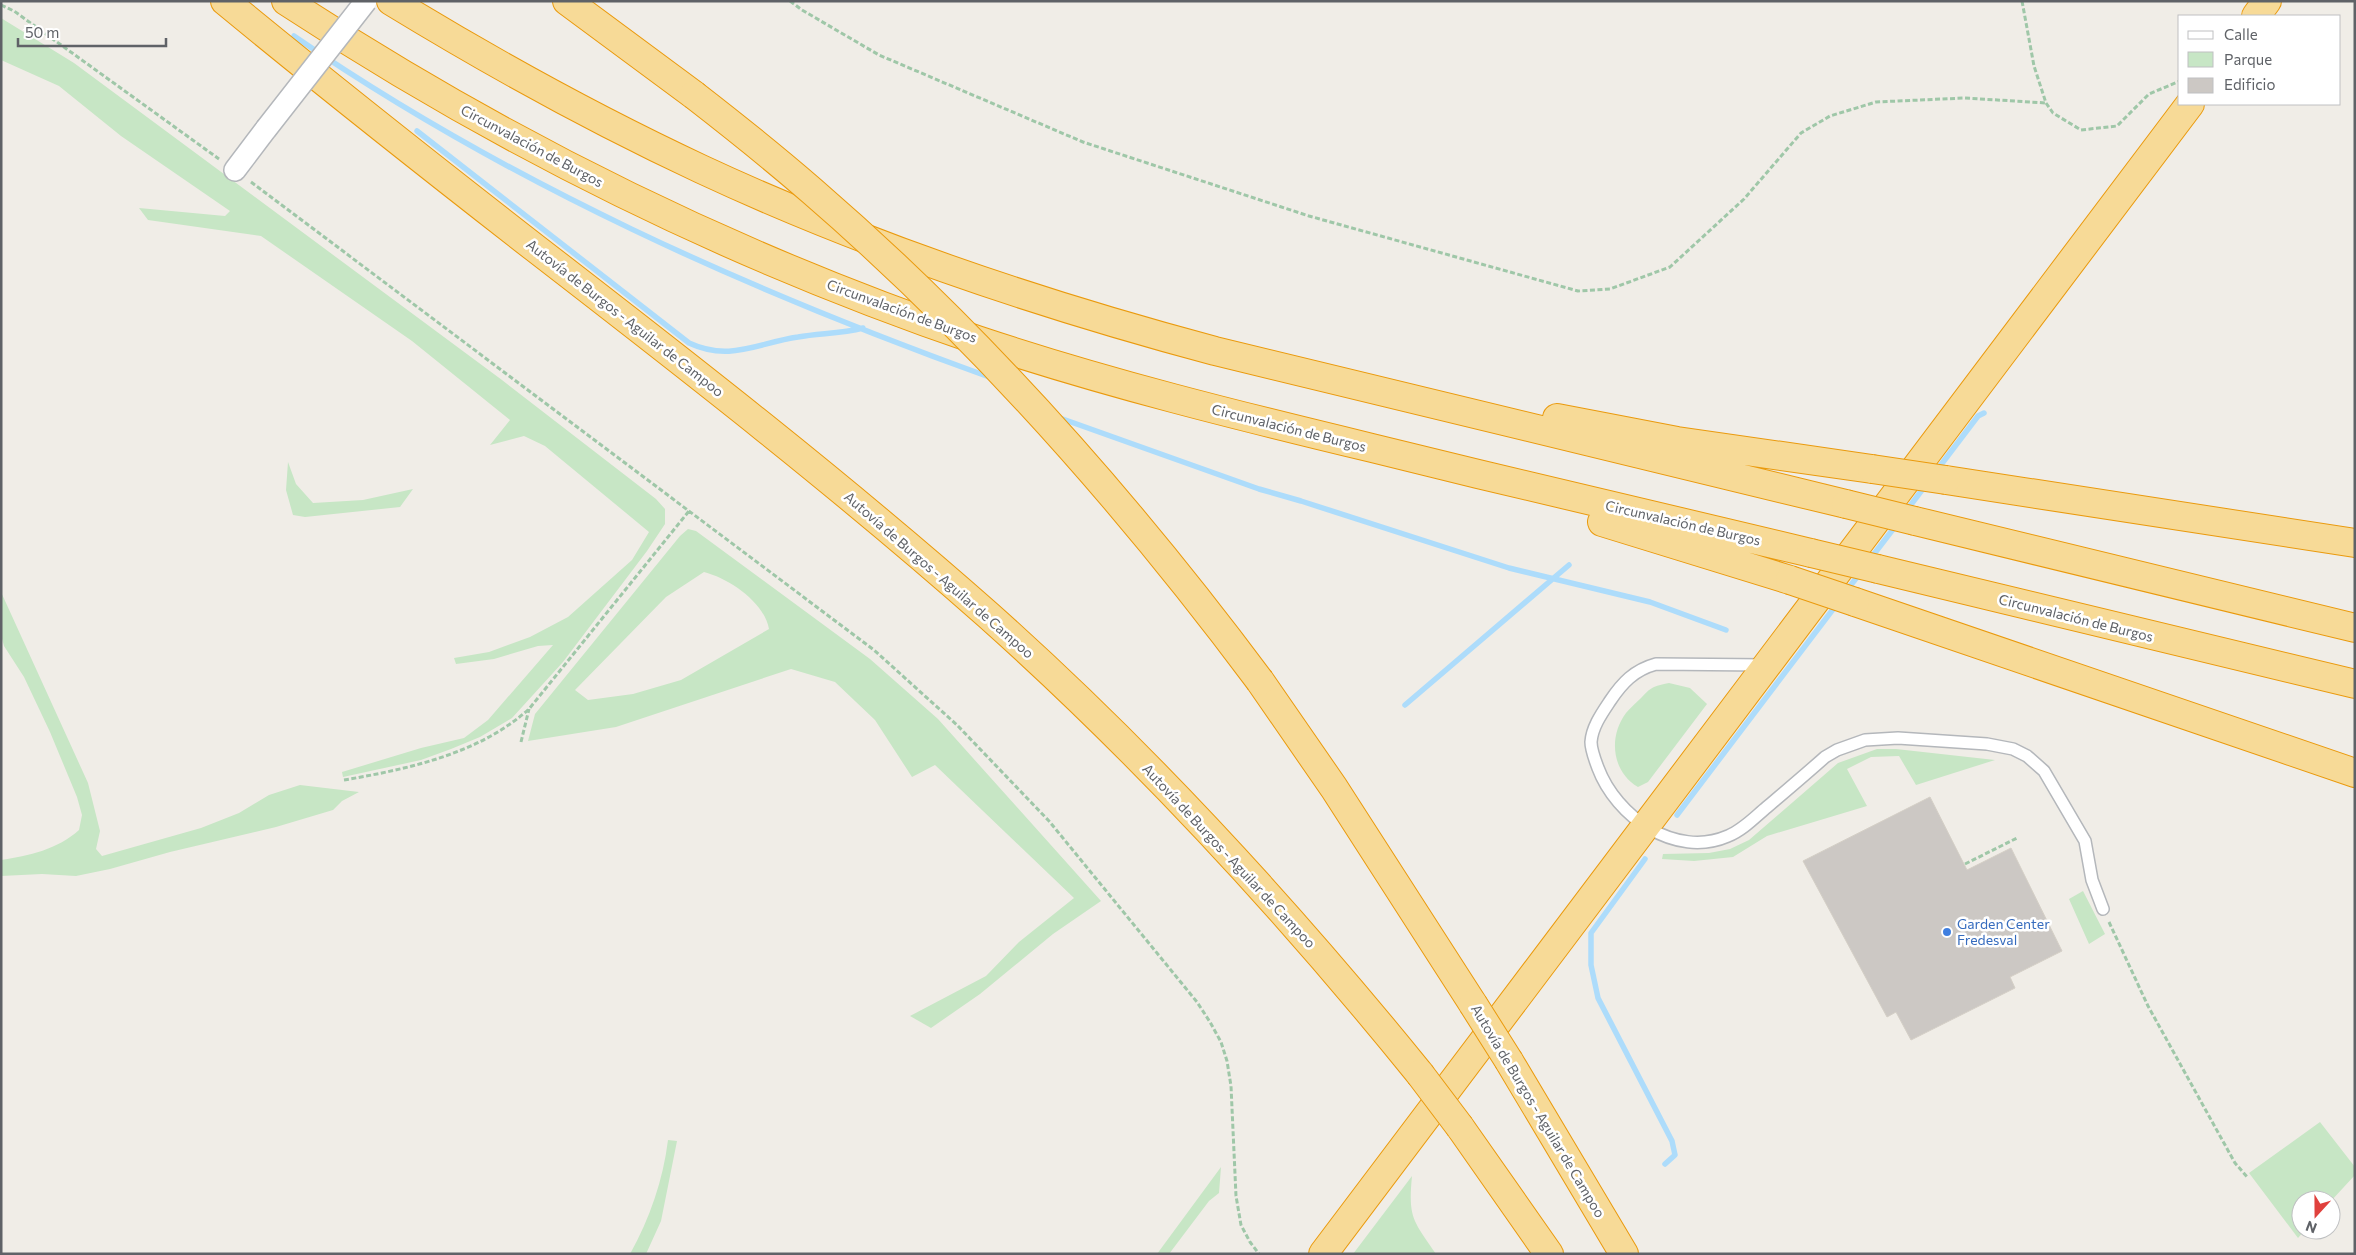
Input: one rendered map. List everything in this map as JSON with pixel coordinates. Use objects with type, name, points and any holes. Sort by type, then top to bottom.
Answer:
[{"type":"highway","name":"Autovía de Burgos - Aguilar de Campoo","points":[[225,1],[393,137],[725,395],[893,533],[989,616],[1110,731],[1246,872],[1325,959],[1420,1074],[1460,1127],[1548,1254]]},
{"type":"highway","name":"Circunvalación de Burgos","points":[[286,1],[412,80],[500,130],[676,220],[858,296],[975,339],[1080,372],[1316,435],[2355,684]]},
{"type":"highway","points":[[391,1],[478,54],[556,97],[700,169],[881,245],[1021,295],[1122,326],[1224,354],[2347,626]]},
{"type":"highway","name":"Autovía de Burgos - Aguilar de Campoo","points":[[567,1],[694,94],[834,210],[916,286],[992,362],[1125,510],[1188,586],[1260,681],[1324,774],[1509,1061],[1624,1254]]},
{"type":"highway","points":[[2257,15],[2268,1]]},
{"type":"highway","points":[[1323,1254],[1765,665],[2189,105]]},
{"type":"highway","points":[[1021,295],[1557,418],[1677,440],[2355,543]]},
{"type":"highway","points":[[1080,372],[1274,434],[1626,529],[1790,580],[2355,773]]},
{"type":"highway","points":[[1946,480],[2355,527]]},
{"type":"street","points":[[235,170],[366,1]]},
{"type":"lane","points":[[1765,665],[1656,664],[1642,668],[1630,676],[1617,691],[1596,725],[1591,742],[1594,758],[1602,778],[1621,806],[1644,827],[1671,837],[1697,842],[1728,836],[1745,826],[1825,757],[1837,750],[1865,740],[1898,738],[1987,744],[2013,749],[2028,756],[2044,771],[2085,841],[2092,880],[2103,909]]},
{"type":"path","points":[[790,1],[802,10],[880,55],[1083,142],[1308,216],[1578,290],[1610,289],[1670,267],[1744,199],[1801,133],[1830,116],[1876,102],[1965,98],[2046,103]]},
{"type":"path","points":[[2022,1],[2034,66],[2046,103],[2054,113],[2081,130],[2117,126],[2149,94],[2178,82]]},
{"type":"path","points":[[1,5],[14,11],[235,170],[874,650],[957,726],[1048,821],[1197,1002],[1221,1042],[1227,1061],[1232,1096],[1236,1196],[1241,1225],[1259,1254]]},
{"type":"path","points":[[344,780],[403,770],[479,743],[516,721],[529,709],[689,511]]},
{"type":"path","points":[[521,742],[529,709]]},
{"type":"path","points":[[1965,864],[2017,838]]},
{"type":"path","points":[[2103,909],[2148,1006],[2235,1163],[2248,1178]]},
{"type":"green space","points":[[1,18],[74,63],[502,380],[656,499],[665,509],[665,524],[647,551],[563,662],[512,718],[480,737],[421,760],[343,777],[342,772],[421,748],[464,738],[488,720],[553,645],[538,646],[494,659],[456,664],[454,658],[489,652],[530,637],[568,617],[632,560],[649,532],[545,446],[524,436],[490,445],[510,420],[412,341],[261,236],[148,220],[139,208],[225,216],[230,211],[121,136],[59,86],[1,60]]},
{"type":"green space","points":[[288,462],[296,484],[313,503],[363,500],[413,489],[400,507],[305,517],[293,515],[286,490]]},
{"type":"green space","points":[[688,529],[696,531],[870,659],[938,719],[1101,901],[1053,934],[980,994],[931,1028],[910,1016],[986,976],[1019,942],[1074,898],[935,765],[912,777],[875,720],[835,682],[791,669],[616,727],[528,741],[535,714],[680,536]],"holes":[[[704,572],[735,586],[753,601],[766,619],[769,629],[681,680],[633,694],[588,700],[575,690],[666,597]]]},
{"type":"green space","points":[[1,592],[88,783],[100,831],[96,849],[102,856],[201,828],[239,813],[269,795],[300,785],[359,792],[342,801],[333,810],[276,827],[170,852],[110,869],[76,876],[42,874],[1,876],[1,860],[43,851],[71,837],[79,830],[82,815],[77,797],[50,732],[24,677],[4,646],[1,635]]},
{"type":"green space","points":[[1669,683],[1690,688],[1707,704],[1648,782],[1638,787],[1623,772],[1615,753],[1615,743],[1620,722],[1626,713],[1650,689]]},
{"type":"green space","points":[[1877,749],[1896,749],[1995,760],[1916,785],[1899,756],[1871,757],[1847,769],[1867,806],[1767,836],[1733,857],[1694,861],[1662,859],[1663,854],[1709,853],[1730,849],[1749,840],[1838,763]]},
{"type":"green space","points":[[2083,891],[2105,934],[2089,944],[2069,899]]},
{"type":"green space","points":[[2320,1122],[2355,1167],[2355,1175],[2341,1190],[2291,1190],[2291,1229],[2249,1173]]},
{"type":"green space","points":[[668,1140],[677,1141],[661,1221],[646,1254],[630,1254],[644,1227],[655,1198],[663,1170]]},
{"type":"green space","points":[[1221,1167],[1219,1193],[1209,1201],[1169,1254],[1157,1254]]},
{"type":"green space","points":[[1412,1176],[1411,1201],[1414,1218],[1436,1254],[1353,1254]]},
{"type":"building","name":"Garden Center Fredesval","points":[[1930,797],[1967,870],[2011,848],[2062,951],[2010,977],[2015,988],[1911,1040],[1896,1012],[1887,1017],[1803,861]]},
{"type":"waterway","points":[[294,36],[375,89],[459,139],[545,186],[632,229],[720,270],[810,308],[992,378]]},
{"type":"waterway","points":[[417,131],[689,343],[718,351],[731,351],[798,337],[863,328]]},
{"type":"waterway","points":[[1937,470],[1978,416],[1984,413]]},
{"type":"waterway","points":[[1057,417],[1259,489],[1509,568],[1650,602],[1726,630]]},
{"type":"waterway","points":[[1907,510],[1925,486]]},
{"type":"waterway","points":[[1871,558],[1897,524]]},
{"type":"waterway","points":[[1405,705],[1569,565]]},
{"type":"waterway","points":[[1847,590],[1861,572]]},
{"type":"waterway","points":[[1677,815],[1837,604]]},
{"type":"waterway","points":[[1645,859],[1591,933],[1591,965],[1598,998],[1672,1141],[1675,1155],[1665,1164]]},
{"type":"place","name":"Garden Center Fredesval","points":[[1947,932]]}]
